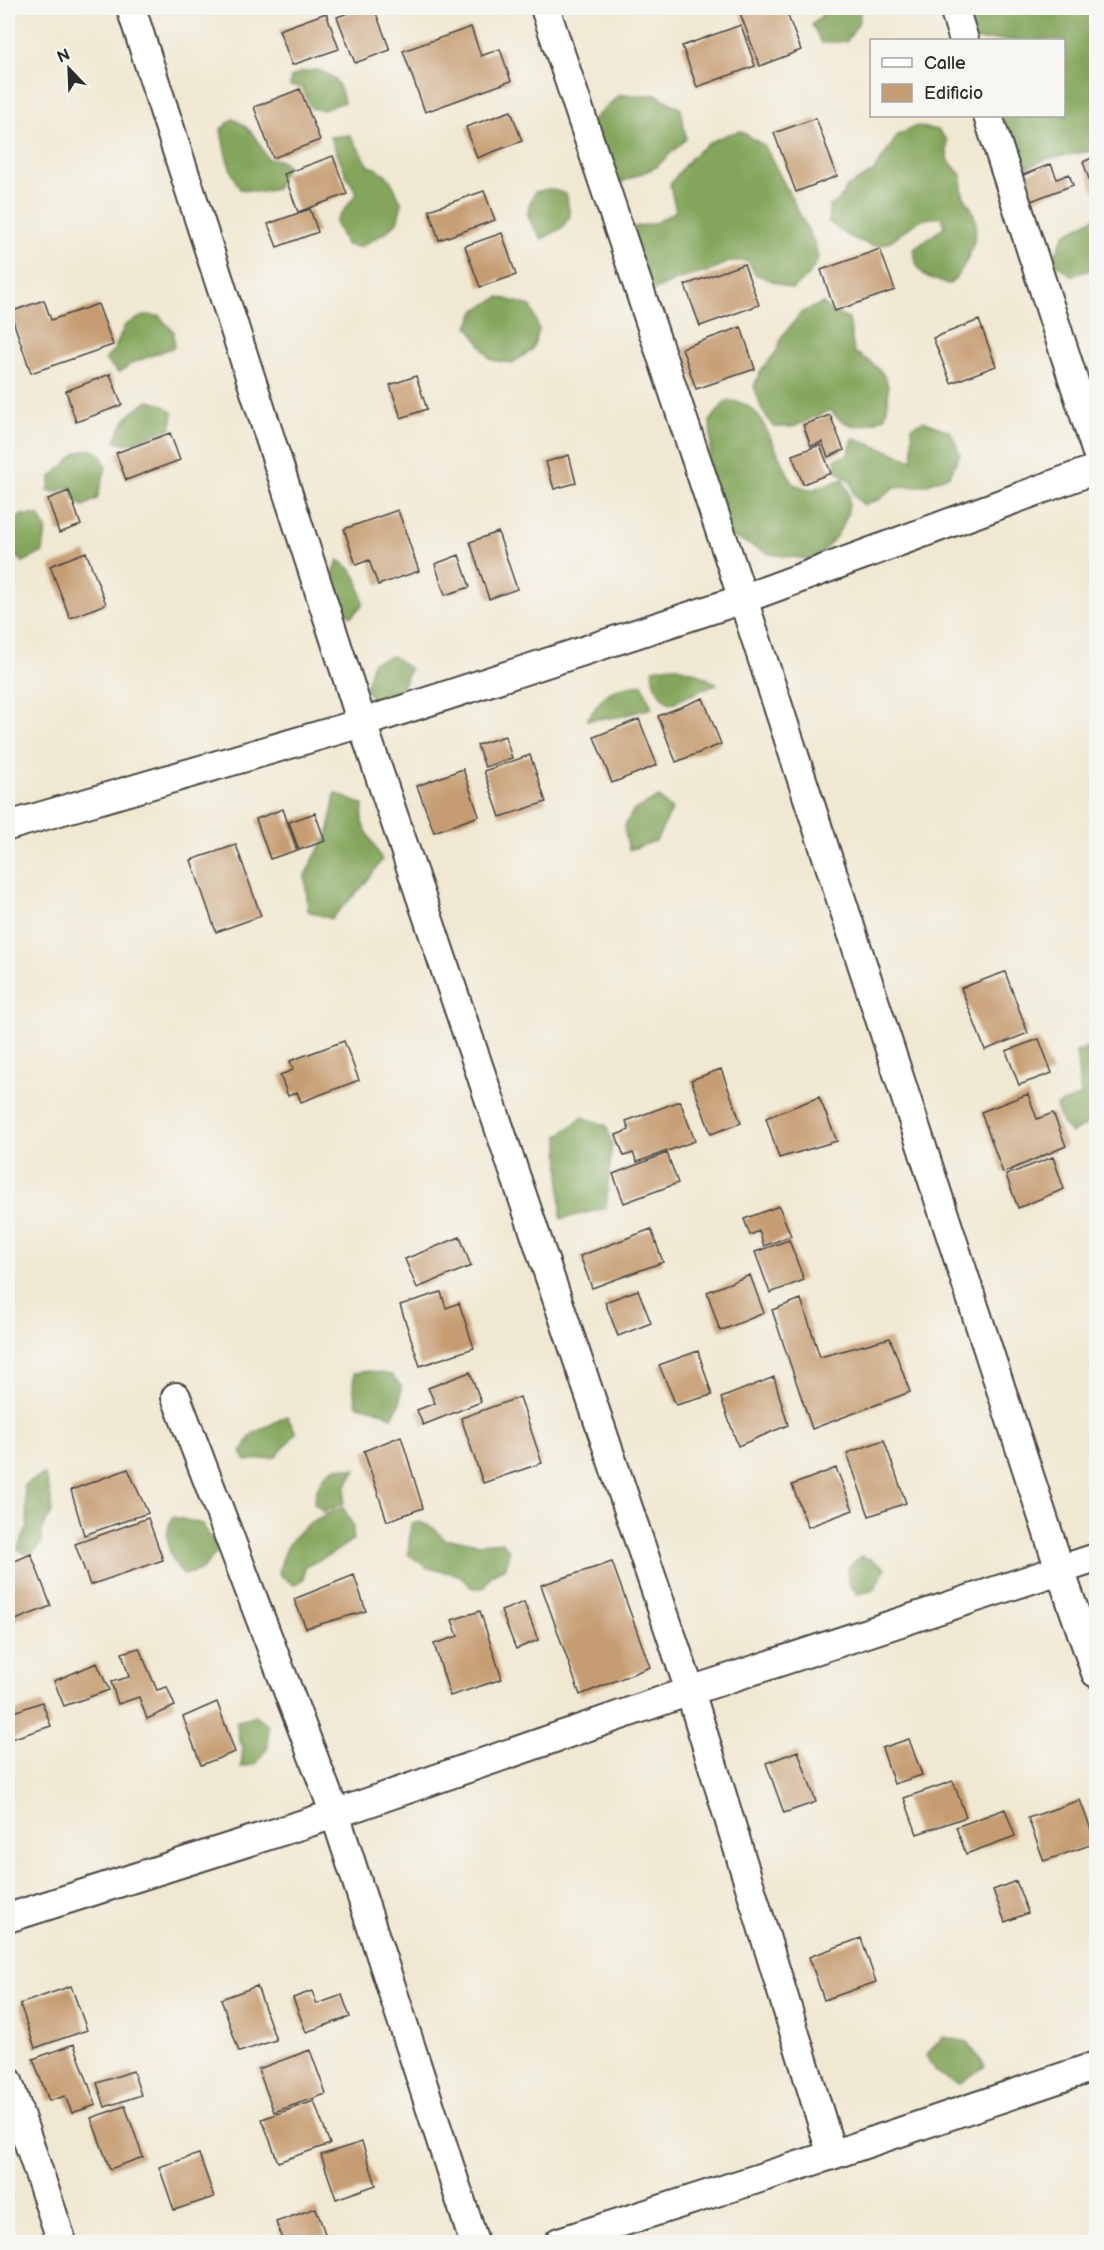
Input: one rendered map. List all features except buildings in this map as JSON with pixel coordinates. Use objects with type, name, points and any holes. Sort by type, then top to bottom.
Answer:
[{"type":"street","points":[[131,8],[362,723],[690,1691],[832,2155]]},
{"type":"street","points":[[545,8],[1060,1570],[1096,1673]]},
{"type":"street","points":[[954,8],[964,39]]},
{"type":"street","points":[[988,117],[1096,450]]},
{"type":"street","points":[[8,826],[362,723],[742,600],[1096,469]]},
{"type":"street","points":[[176,1397],[334,1814],[474,2242]]},
{"type":"street","points":[[8,1918],[334,1814],[690,1691],[1096,1558]]},
{"type":"street","points":[[559,2242],[832,2155],[1096,2066]]},
{"type":"street","points":[[8,2081],[62,2242]]},
{"type":"green space","points":[[840,8],[861,8],[859,22],[847,41],[822,43],[812,25],[823,14]]},
{"type":"green space","points":[[961,8],[1096,8],[1096,150],[1046,159],[1010,175],[994,117],[1065,117],[1065,39],[970,39]]},
{"type":"green space","points":[[317,70],[336,81],[344,102],[323,110],[311,108],[302,87],[290,86],[291,77],[302,72]]},
{"type":"green space","points":[[619,95],[657,95],[681,109],[686,139],[656,167],[619,183],[581,131]]},
{"type":"green space","points":[[233,119],[250,131],[268,159],[280,160],[287,165],[276,189],[261,192],[240,189],[228,160],[221,129]]},
{"type":"green space","points":[[916,126],[938,130],[947,140],[947,159],[962,176],[963,195],[972,209],[976,224],[970,252],[956,278],[950,284],[929,278],[920,270],[915,258],[914,249],[945,226],[941,216],[920,220],[886,244],[873,246],[848,236],[829,222],[829,207],[840,199],[847,187],[873,172],[898,135]]},
{"type":"green space","points":[[740,131],[765,146],[815,244],[818,259],[809,275],[792,289],[755,274],[748,261],[731,261],[707,272],[676,280],[641,297],[621,235],[635,227],[655,223],[676,211],[670,185],[684,165],[708,144]]},
{"type":"green space","points":[[350,135],[369,166],[382,172],[390,180],[402,204],[397,222],[385,233],[360,247],[346,245],[335,222],[357,193],[348,179],[330,137]]},
{"type":"green space","points":[[550,189],[566,194],[570,216],[562,228],[542,239],[530,221],[528,212],[535,192]]},
{"type":"green space","points":[[1096,217],[1096,268],[1072,276],[1052,261],[1065,234]]},
{"type":"green space","points":[[499,297],[531,306],[539,330],[532,350],[512,363],[491,360],[468,326],[476,310]]},
{"type":"green space","points":[[823,303],[831,312],[849,319],[854,352],[874,365],[885,377],[888,385],[888,404],[885,417],[870,424],[856,426],[843,422],[831,410],[793,427],[774,427],[762,410],[754,386],[762,369],[777,351],[782,336],[802,312]]},
{"type":"green space","points":[[145,315],[159,316],[174,332],[174,347],[132,363],[119,373],[105,360],[115,348],[125,325]]},
{"type":"green space","points":[[149,401],[163,405],[173,412],[171,428],[129,444],[115,442],[128,418]]},
{"type":"green space","points":[[726,401],[744,404],[757,414],[793,484],[811,490],[843,479],[849,494],[847,515],[833,540],[813,560],[770,554],[720,531],[708,470],[711,443],[710,421]]},
{"type":"green space","points":[[923,421],[951,432],[960,454],[950,475],[923,486],[894,487],[880,499],[864,505],[854,496],[851,482],[836,470],[835,459],[848,455],[853,438],[913,460],[912,427]]},
{"type":"green space","points":[[90,449],[101,455],[106,467],[97,499],[83,506],[74,498],[71,487],[57,492],[48,491],[51,477],[77,453]]},
{"type":"green space","points":[[21,515],[39,515],[46,529],[43,552],[23,562],[11,551],[7,539],[10,527]]},
{"type":"green space","points":[[338,560],[354,573],[360,589],[363,604],[352,616],[337,611],[328,591]]},
{"type":"green space","points":[[393,656],[410,669],[401,690],[390,699],[373,699],[365,689],[373,662]]},
{"type":"green space","points":[[673,666],[695,672],[717,684],[670,704],[657,688],[652,674],[653,669]]},
{"type":"green space","points":[[642,684],[652,708],[618,717],[587,720],[598,703],[609,693],[622,687]]},
{"type":"green space","points":[[335,793],[363,805],[362,823],[382,860],[363,886],[331,919],[308,911],[305,875],[328,836]]},
{"type":"green space","points":[[659,797],[672,810],[656,841],[629,850],[624,827],[633,811]]},
{"type":"green space","points":[[1096,1043],[1096,1105],[1085,1126],[1071,1133],[1062,1123],[1056,1106],[1081,1096],[1076,1052]]},
{"type":"green space","points":[[582,1117],[606,1125],[612,1143],[606,1208],[561,1219],[559,1136]]},
{"type":"green space","points":[[370,1371],[392,1375],[401,1386],[400,1403],[392,1417],[375,1409],[357,1405],[353,1388],[354,1373]]},
{"type":"green space","points":[[287,1416],[296,1433],[276,1457],[246,1461],[241,1452],[252,1434]]},
{"type":"green space","points":[[337,1467],[356,1469],[346,1485],[344,1503],[324,1512],[314,1503],[317,1492],[323,1477]]},
{"type":"green space","points":[[44,1474],[50,1492],[52,1513],[42,1528],[42,1542],[30,1556],[17,1549],[28,1527],[24,1485]]},
{"type":"green space","points":[[343,1507],[353,1526],[353,1539],[333,1553],[305,1567],[304,1578],[294,1585],[279,1574],[287,1549],[300,1531],[319,1518]]},
{"type":"green space","points":[[173,1517],[202,1524],[219,1550],[201,1570],[183,1575],[174,1562],[167,1540],[169,1525]]},
{"type":"green space","points":[[420,1522],[435,1529],[445,1540],[460,1540],[478,1544],[502,1542],[509,1550],[506,1567],[491,1575],[483,1588],[472,1588],[459,1575],[428,1568],[408,1554],[411,1524]]},
{"type":"green space","points":[[860,1556],[885,1568],[874,1590],[857,1594],[848,1582],[848,1568]]},
{"type":"green space","points":[[255,1715],[268,1726],[268,1747],[256,1764],[241,1767],[243,1747],[236,1722]]},
{"type":"green space","points":[[943,2037],[967,2042],[985,2066],[959,2084],[935,2072],[926,2055]]}]
